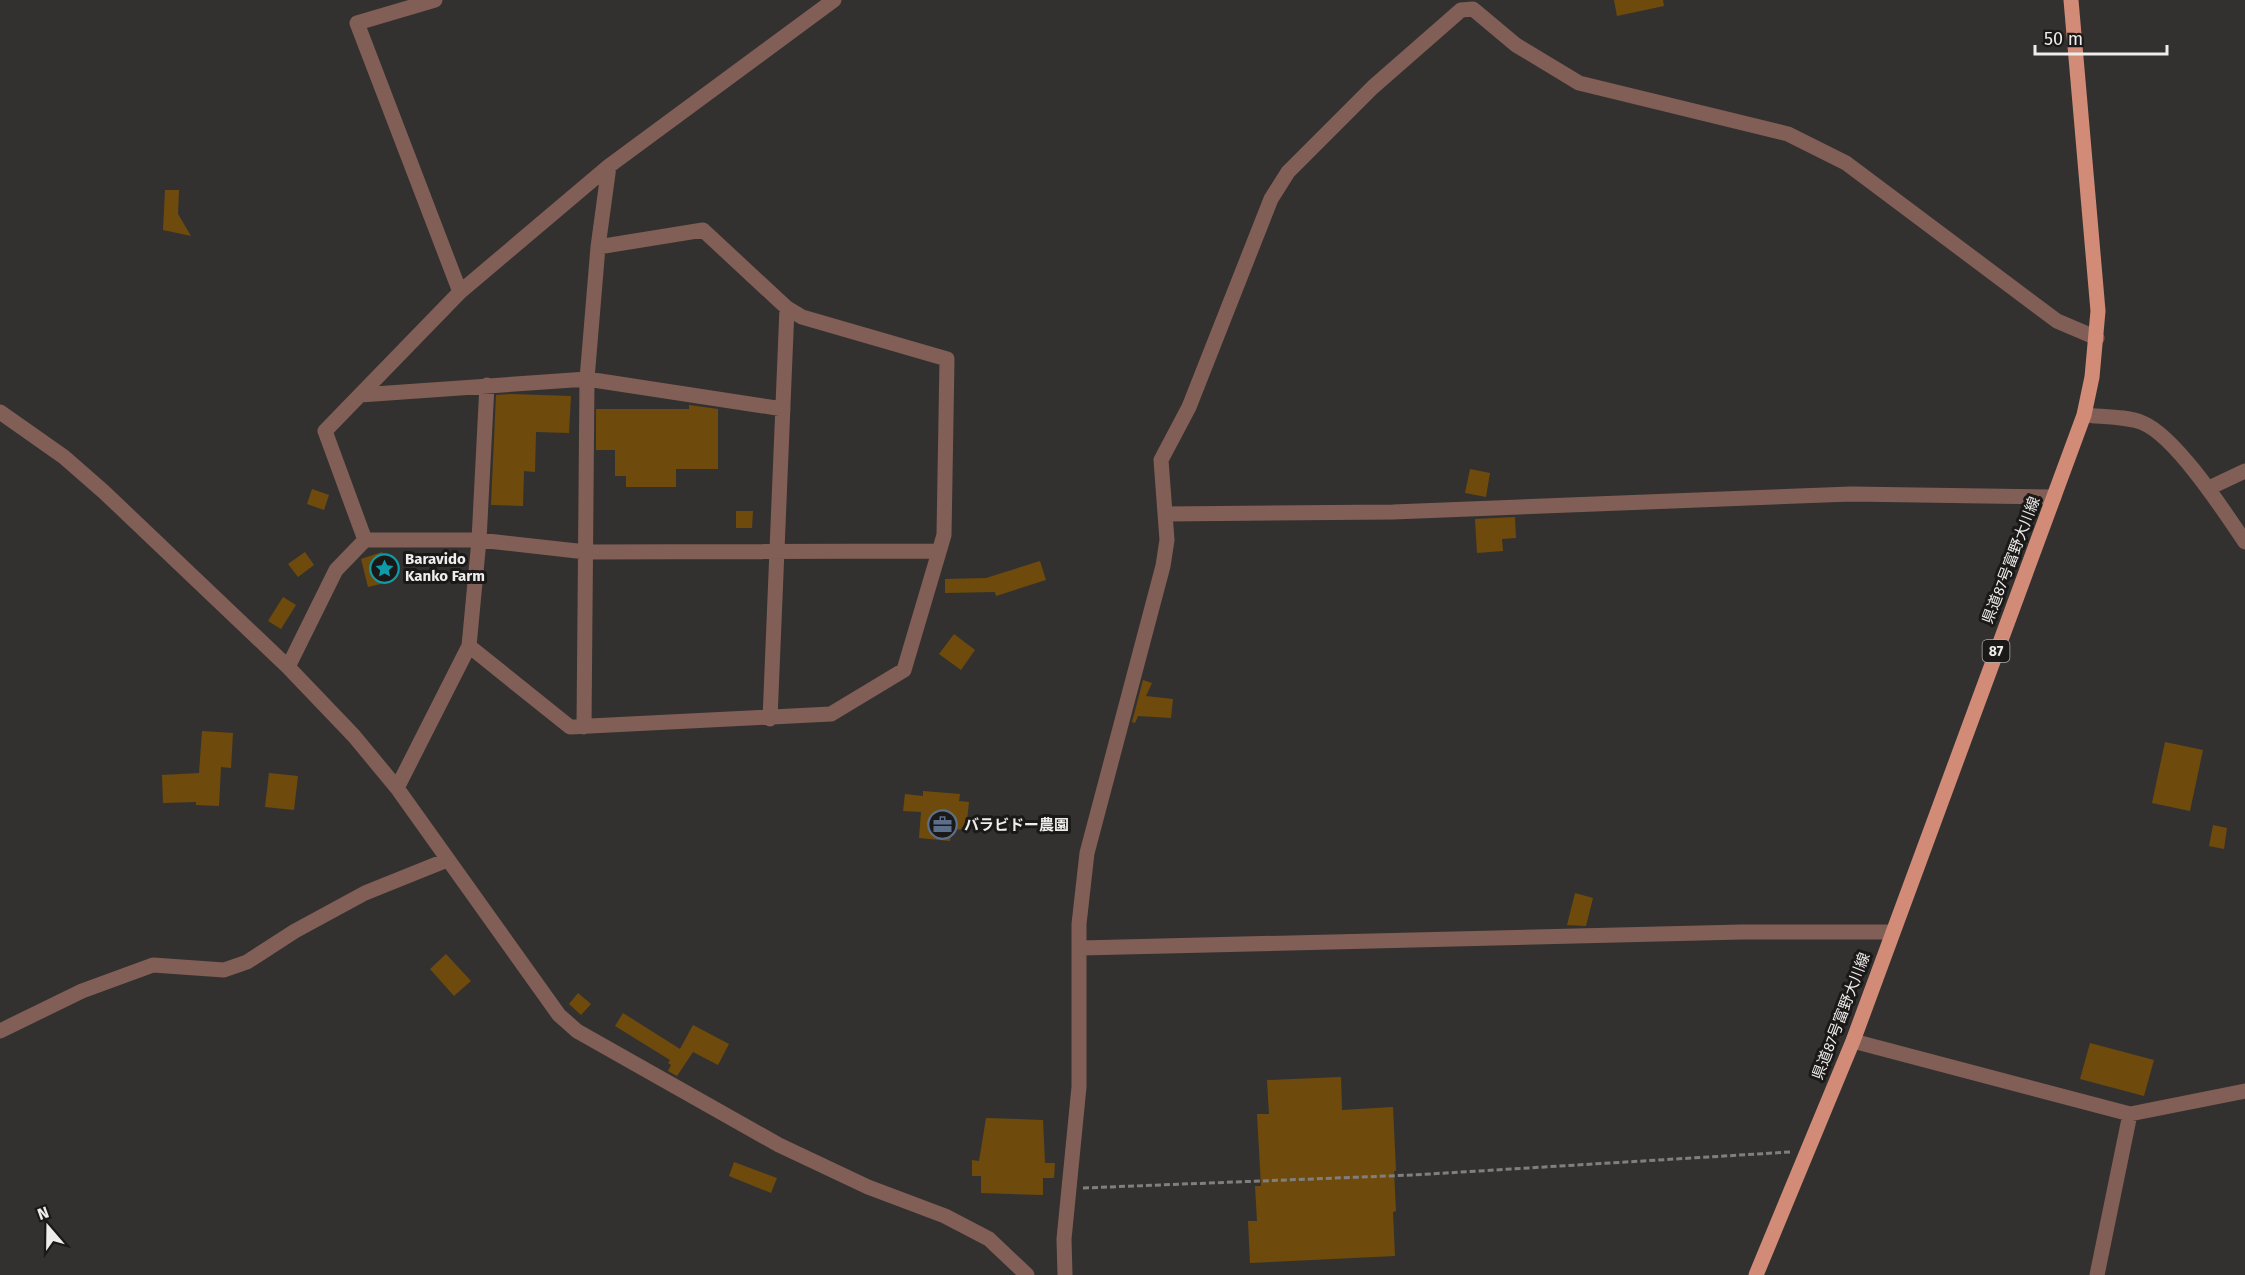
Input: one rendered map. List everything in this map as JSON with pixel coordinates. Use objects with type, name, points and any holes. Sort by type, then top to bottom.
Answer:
[{"type":"main road","name":"県道87号富野大川線","points":[[1756,1275],[1853,1041],[1891,932],[2084,415],[2097,338],[2096,274],[2071,0]]},
{"type":"street","points":[[435,0],[357,23],[460,292]]},
{"type":"street","points":[[364,540],[325,431],[460,292],[609,166],[834,0]]},
{"type":"street","points":[[1065,1275],[1064,1239],[1079,1087],[1081,948],[1079,924],[1087,853],[1163,566],[1167,540],[1161,460],[1189,407],[1271,199],[1288,172],[1372,87],[1461,10],[1473,9],[1516,45],[1579,83],[1788,134],[1846,164],[2057,321],[2097,338]]},
{"type":"street","points":[[584,727],[587,378],[598,247],[609,166]]},
{"type":"street","points":[[469,646],[570,727],[770,719],[831,714],[904,670],[944,535],[947,359],[802,316],[787,308],[703,230],[598,247]]},
{"type":"street","points":[[770,719],[787,308]]},
{"type":"street","points":[[360,395],[587,378],[783,409]]},
{"type":"street","points":[[397,788],[469,646],[479,540],[487,385]]},
{"type":"street","points":[[0,412],[64,457],[104,492],[288,668],[354,736],[397,788],[559,1015],[577,1031],[779,1145],[868,1186],[945,1216],[989,1239],[1026,1275]]},
{"type":"street","points":[[2084,415],[2140,422],[2155,429],[2209,489],[2245,542]]},
{"type":"street","points":[[2209,489],[2245,471]]},
{"type":"street","points":[[1165,514],[1394,512],[1851,494],[2054,497]]},
{"type":"street","points":[[288,668],[336,570],[364,540],[479,540],[586,552],[938,551]]},
{"type":"street","points":[[0,1031],[82,991],[153,965],[224,970],[247,962],[295,930],[366,893],[447,860]]},
{"type":"street","points":[[1081,948],[1742,932],[1891,932]]},
{"type":"street","points":[[1853,1041],[2130,1114],[2245,1091]]},
{"type":"street","points":[[2097,1275],[2130,1114]]},
{"type":"path","points":[[1070,1189],[1413,1175],[1806,1151]]},
{"type":"building","points":[[1614,0],[1663,0],[1664,6],[1617,16]]},
{"type":"building","points":[[165,190],[179,190],[178,214],[191,236],[163,230]]},
{"type":"building","points":[[496,395],[571,396],[569,433],[536,432],[535,472],[524,471],[523,506],[491,505]]},
{"type":"building","points":[[689,405],[718,409],[718,469],[676,469],[676,487],[626,487],[626,476],[615,476],[615,450],[596,450],[596,409],[689,409]]},
{"type":"building","points":[[1470,469],[1490,473],[1486,497],[1465,493]]},
{"type":"building","points":[[312,489],[329,495],[324,510],[307,504]]},
{"type":"building","points":[[736,511],[753,511],[752,528],[736,528]]},
{"type":"building","points":[[1515,517],[1516,538],[1502,539],[1503,551],[1477,553],[1475,519]]},
{"type":"building","points":[[305,552],[314,565],[298,577],[288,564]]},
{"type":"building","points":[[382,552],[389,582],[368,587],[361,559]]},
{"type":"building","points":[[1040,561],[1046,580],[996,596],[995,592],[945,593],[945,579],[986,578]]},
{"type":"building","points":[[283,597],[296,605],[281,629],[268,621]]},
{"type":"building","points":[[954,634],[975,650],[961,670],[939,654]]},
{"type":"building","points":[[1143,680],[1152,683],[1146,696],[1173,699],[1171,718],[1138,716],[1135,723],[1132,722]]},
{"type":"building","points":[[202,731],[233,733],[231,768],[221,767],[219,806],[196,805],[196,802],[163,803],[162,775],[199,773]]},
{"type":"building","points":[[2165,742],[2203,750],[2190,811],[2152,803]]},
{"type":"building","points":[[269,773],[298,776],[294,810],[265,807]]},
{"type":"building","points":[[923,791],[960,794],[959,801],[969,802],[966,830],[952,829],[950,841],[919,838],[921,812],[903,811],[905,794],[923,796]]},
{"type":"building","points":[[2213,825],[2227,828],[2224,849],[2209,846]]},
{"type":"building","points":[[1575,893],[1593,898],[1586,926],[1567,925]]},
{"type":"building","points":[[446,954],[471,981],[454,996],[430,969]]},
{"type":"building","points":[[578,993],[591,1004],[581,1015],[569,1004]]},
{"type":"building","points":[[623,1013],[680,1049],[693,1025],[729,1044],[718,1065],[693,1052],[677,1076],[668,1071],[671,1065],[668,1063],[670,1060],[615,1026]]},
{"type":"building","points":[[2090,1043],[2154,1060],[2144,1096],[2080,1079]]},
{"type":"building","points":[[1341,1077],[1342,1110],[1393,1107],[1396,1171],[1394,1171],[1396,1211],[1393,1212],[1395,1256],[1250,1263],[1248,1221],[1257,1221],[1255,1186],[1261,1186],[1257,1114],[1269,1114],[1267,1080]]},
{"type":"building","points":[[986,1118],[1043,1120],[1045,1163],[1055,1163],[1054,1178],[1043,1178],[1043,1195],[981,1193],[981,1176],[972,1176],[972,1160],[979,1161]]},
{"type":"building","points":[[734,1162],[777,1178],[771,1193],[729,1176]]},
{"type":"place","name":"Baravido Kanko Farm","points":[[384,568]]},
{"type":"place","name":"バラビドー農園","points":[[943,825]]}]
